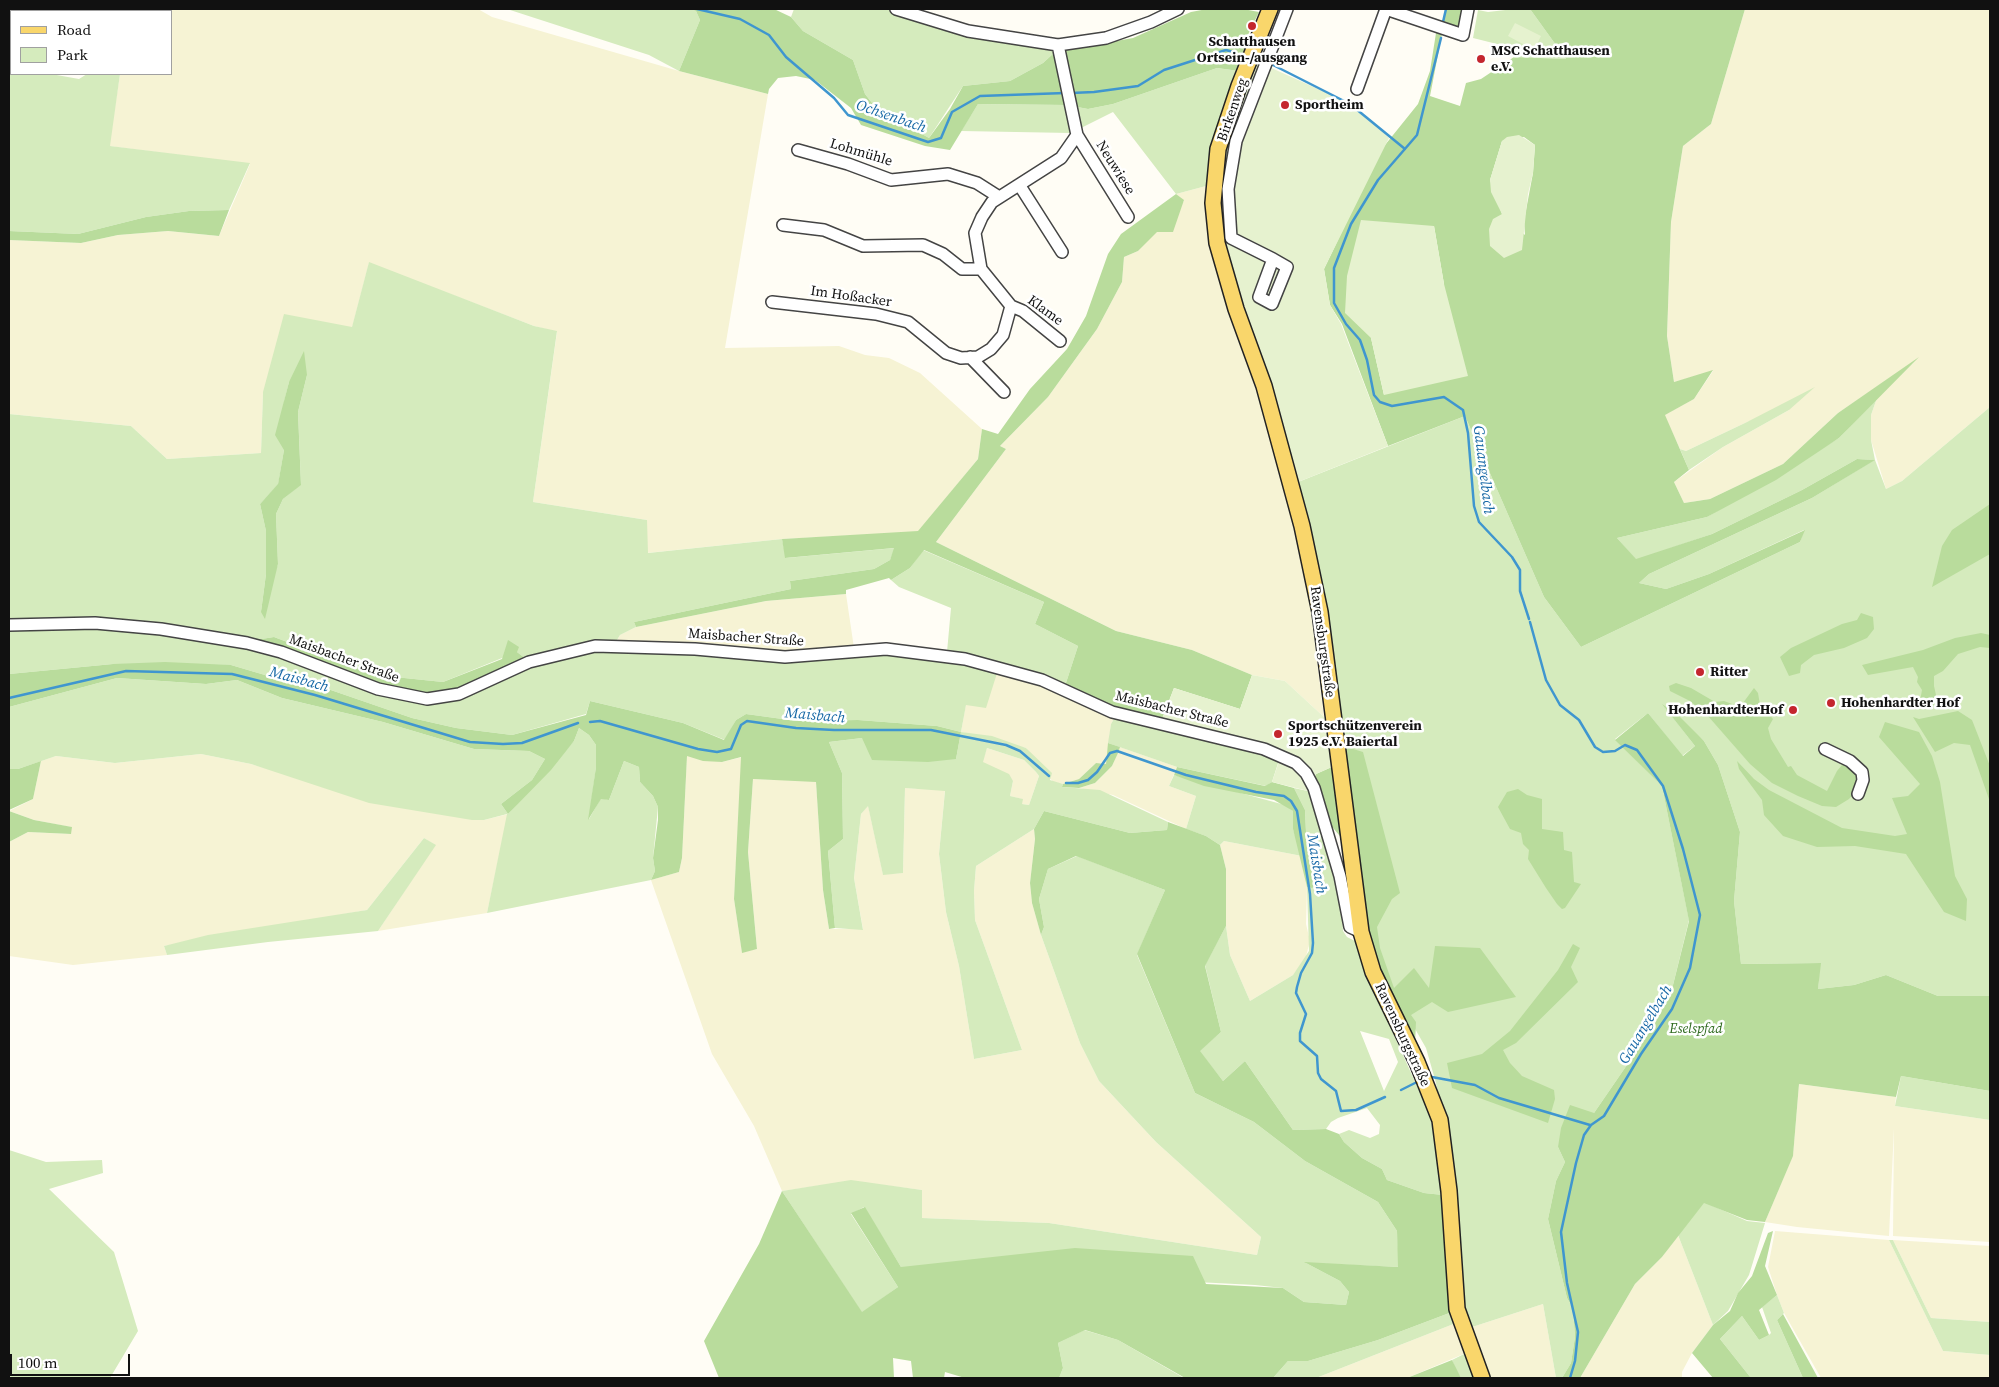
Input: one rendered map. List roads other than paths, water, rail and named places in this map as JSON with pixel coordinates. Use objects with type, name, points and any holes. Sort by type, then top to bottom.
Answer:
[{"type":"main road","name":"Ravensburgstraße","points":[[1270,9],[1218,149],[1213,203],[1217,243],[1233,301],[1264,386],[1278,432],[1314,580],[1361,932],[1373,972],[1417,1062],[1440,1120],[1449,1191],[1457,1309],[1482,1378]]},
{"type":"street","points":[[896,9],[968,30],[1058,45],[1106,38],[1151,22],[1178,9]]},
{"type":"street","name":"Birkenweg","points":[[1273,259],[1231,238],[1228,188],[1236,141],[1287,9]]},
{"type":"street","points":[[1357,89],[1386,9],[1463,35],[1468,9]]},
{"type":"street","points":[[970,358],[978,357],[991,349],[1003,335],[1011,306],[981,269],[975,233],[982,217],[1000,197],[1020,186],[1061,158],[1077,135],[1058,45]]},
{"type":"street","name":"Neuwiese","points":[[1077,135],[1128,217]]},
{"type":"street","name":"Lohmühle","points":[[798,150],[848,164],[890,180],[948,174],[977,183],[1000,197]]},
{"type":"street","points":[[1020,186],[1062,252]]},
{"type":"street","points":[[783,225],[824,230],[863,246],[923,245],[943,254],[962,270],[981,269]]},
{"type":"street","name":"Im Hoßacker","points":[[772,302],[876,314],[908,322],[946,352],[961,358],[970,358]]},
{"type":"street","name":"Klame","points":[[1011,306],[1023,311],[1060,341]]},
{"type":"street","points":[[970,358],[1004,392]]},
{"type":"street","name":"Maisbacher Straße","points":[[9,626],[96,623],[161,629],[247,643],[280,652],[370,687],[407,697],[426,699],[459,694],[529,662],[596,646],[701,649],[785,657],[886,649],[965,659],[1042,680],[1112,712],[1264,748],[1296,763],[1306,773],[1314,788],[1340,876],[1350,927],[1361,932]]},
{"type":"street","points":[[1825,749],[1850,760],[1862,772],[1863,780],[1858,794]]},
{"type":"waterway","name":"Ochsenbach","points":[[697,9],[740,19],[769,35],[786,57],[834,98],[848,115],[928,142],[941,138],[952,112],[980,96],[1065,93]]},
{"type":"waterway","name":"Gauangelbach","points":[[1443,22],[1446,9]]},
{"type":"waterway","name":"Gauangelbach","points":[[1441,38],[1417,135],[1378,180],[1351,224],[1334,268],[1334,303],[1346,324],[1360,340],[1367,360],[1374,395],[1380,402],[1392,406],[1444,397],[1463,410],[1468,433],[1474,506],[1479,522],[1512,557],[1520,570],[1520,591],[1529,619]]},
{"type":"waterway","name":"Ochsenbach","points":[[1071,93],[1138,86],[1164,70],[1226,50],[1236,53]]},
{"type":"waterway","name":"Ochsenbach","points":[[1273,65],[1350,104],[1405,149]]},
{"type":"waterway","name":"Gauangelbach","points":[[1530,622],[1546,680],[1560,705],[1579,720],[1595,747],[1603,752],[1615,751],[1625,745],[1637,750],[1663,786],[1683,849],[1700,915],[1690,968],[1672,1009],[1641,1054],[1604,1116],[1591,1125],[1584,1135],[1576,1163],[1561,1232],[1567,1283],[1578,1332],[1575,1361],[1570,1378]]},
{"type":"waterway","name":"Maisbach","points":[[9,698],[126,671],[232,674],[315,695],[470,742],[522,743],[578,723]]},
{"type":"waterway","name":"Maisbach","points":[[590,722],[600,721],[698,749],[717,752],[731,749],[741,725],[747,721],[796,728],[834,730],[931,730],[1006,745],[1020,751],[1049,776]]},
{"type":"waterway","name":"Maisbach","points":[[1066,783],[1078,783],[1088,780],[1097,772],[1110,753],[1117,751],[1186,775],[1256,792],[1284,796],[1291,801],[1297,811],[1310,894],[1313,943],[1312,953],[1301,973],[1296,993],[1306,1014],[1300,1033],[1300,1041],[1317,1056],[1318,1073],[1321,1079],[1336,1091],[1341,1111],[1356,1110],[1385,1097]]},
{"type":"waterway","name":"Maisbach","points":[[1432,1077],[1475,1085],[1499,1098],[1590,1125]]},
{"type":"waterway","name":"Maisbach","points":[[1401,1090],[1419,1081]]},
{"type":"place","name":"Schatthausen Ortsein-/ausgang","points":[[1252,26]]},
{"type":"place","name":"MSC Schatthausen e.V.","points":[[1481,59]]},
{"type":"place","name":"Sportheim","points":[[1285,105]]},
{"type":"place","name":"Ritter","points":[[1700,672]]},
{"type":"place","name":"Hohenhardter Hof","points":[[1831,703]]},
{"type":"place","name":"HohenhardterHof","points":[[1793,710]]},
{"type":"place","name":"Sportschützenverein 1925 e.V. Baiertal","points":[[1278,734]]},
{"type":"park label","name":"Eselspfad","points":[[1696,1029]]}]
